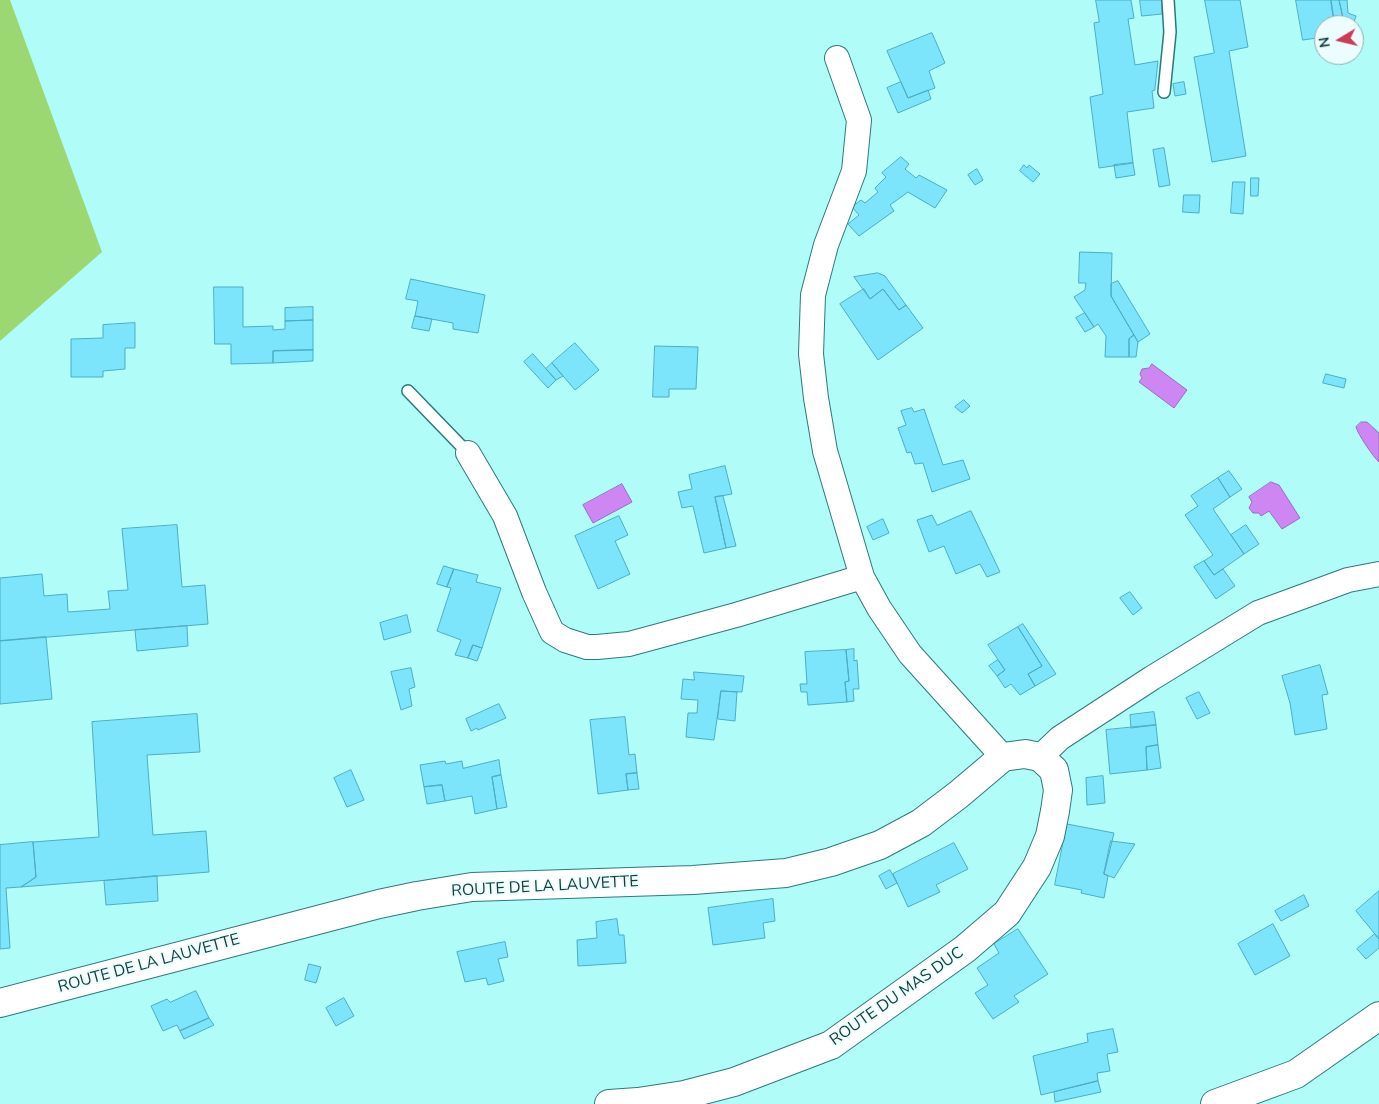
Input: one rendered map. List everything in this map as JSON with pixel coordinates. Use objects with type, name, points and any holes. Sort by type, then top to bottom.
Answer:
[{"type":"street","points":[[837,58],[859,120],[854,171],[826,245],[813,296],[812,354],[816,398],[825,451],[862,577],[879,608],[910,654],[1003,757],[1025,754],[1040,757],[1060,738],[1152,678],[1258,613],[1348,580],[1379,574]]},
{"type":"street","points":[[468,453],[505,516],[534,592],[552,632],[565,640],[597,647],[644,641],[862,577]]},
{"type":"street","name":"ROUTE DE LA LAUVETTE","points":[[0,1003],[379,904],[417,896],[472,888],[740,877],[786,873],[831,862],[880,845],[921,823],[1003,757]]},
{"type":"street","name":"ROUTE DU MAS DUC","points":[[608,1104],[638,1102],[684,1095],[734,1082],[831,1045],[965,949],[1007,913],[1037,867],[1050,836],[1058,790],[1054,770],[1040,757]]},
{"type":"street","points":[[1215,1104],[1296,1074],[1379,1016]]},
{"type":"lane","points":[[1164,92],[1170,32],[1168,0]]},
{"type":"lane","points":[[408,391],[468,453]]},
{"type":"green space","points":[[0,0],[10,0],[102,252],[0,341]]},
{"type":"shaded area","points":[[1152,364],[1187,390],[1174,408],[1139,382],[1142,378],[1140,374],[1142,369],[1149,368]]},
{"type":"shaded area","points":[[1361,422],[1367,422],[1379,433],[1379,462],[1373,456],[1357,430],[1356,427]]},
{"type":"shaded area","points":[[1271,482],[1279,485],[1300,518],[1282,529],[1269,511],[1261,516],[1259,513],[1253,513],[1249,508],[1252,502],[1249,497]]},
{"type":"shaded area","points":[[622,484],[632,502],[593,523],[583,505]]},
{"type":"building","points":[[1096,0],[1131,0],[1134,18],[1128,19],[1135,65],[1158,61],[1155,90],[1152,91],[1154,108],[1127,112],[1133,163],[1099,168],[1090,97],[1103,94],[1094,23],[1099,22]]},
{"type":"building","points":[[1140,0],[1162,0],[1162,14],[1142,16]]},
{"type":"building","points":[[1205,0],[1240,0],[1248,47],[1229,51],[1246,156],[1212,162],[1194,57],[1214,53]]},
{"type":"building","points":[[1296,0],[1331,0],[1333,15],[1314,15],[1314,38],[1303,40]]},
{"type":"building","points":[[1331,0],[1339,0],[1342,15],[1333,15]]},
{"type":"building","points":[[1339,0],[1347,0],[1348,13],[1353,15],[1342,15]]},
{"type":"building","points":[[932,33],[945,63],[929,71],[935,88],[908,98],[887,51]]},
{"type":"building","points":[[901,82],[908,98],[928,90],[931,99],[898,113],[887,88]]},
{"type":"building","points":[[1184,82],[1186,94],[1175,96],[1173,84]]},
{"type":"building","points":[[1164,148],[1170,185],[1159,187],[1153,150]]},
{"type":"building","points":[[901,157],[909,164],[905,169],[916,178],[919,175],[947,190],[935,208],[908,192],[890,205],[894,211],[859,236],[848,224],[859,215],[852,207],[861,200],[865,203],[878,192],[875,188],[886,177],[882,173]]},
{"type":"building","points":[[1133,163],[1135,175],[1116,178],[1114,165]]},
{"type":"building","points":[[1024,165],[1027,168],[1029,165],[1040,174],[1033,182],[1020,171]]},
{"type":"building","points":[[977,169],[983,180],[975,185],[968,175]]},
{"type":"building","points":[[1251,178],[1259,178],[1258,196],[1251,196]]},
{"type":"building","points":[[1233,182],[1245,182],[1243,214],[1231,213]]},
{"type":"building","points":[[1184,195],[1200,195],[1199,213],[1183,212]]},
{"type":"building","points":[[1080,252],[1112,253],[1111,296],[1134,335],[1129,339],[1129,357],[1105,357],[1106,336],[1098,324],[1094,327],[1074,297],[1085,290],[1086,283],[1079,283]]},
{"type":"building","points":[[878,273],[885,276],[906,305],[899,310],[883,289],[870,299],[854,277]]},
{"type":"building","points":[[411,279],[485,295],[478,333],[453,329],[453,323],[415,316],[418,301],[406,299]]},
{"type":"building","points":[[1118,281],[1150,334],[1138,342],[1111,296],[1111,284]]},
{"type":"building","points":[[214,287],[243,287],[243,327],[273,326],[273,330],[285,329],[285,321],[313,320],[313,350],[273,351],[273,363],[231,364],[231,344],[215,344]]},
{"type":"building","points":[[864,289],[870,299],[883,289],[899,310],[906,305],[923,328],[878,360],[840,304]]},
{"type":"building","points":[[313,307],[313,320],[285,321],[285,308]]},
{"type":"building","points":[[1085,313],[1094,327],[1085,332],[1076,318]]},
{"type":"building","points":[[415,316],[432,319],[429,331],[412,328]]},
{"type":"building","points":[[135,323],[135,348],[125,348],[125,369],[103,371],[103,377],[71,377],[71,339],[103,338],[103,325]]},
{"type":"building","points":[[1134,335],[1138,342],[1136,357],[1129,357],[1129,339]]},
{"type":"building","points":[[575,343],[599,370],[575,390],[552,363]]},
{"type":"building","points":[[655,346],[698,347],[696,389],[669,389],[669,397],[653,397]]},
{"type":"building","points":[[313,350],[313,361],[273,363],[273,351]]},
{"type":"building","points":[[533,354],[556,380],[548,388],[524,362]]},
{"type":"building","points":[[552,363],[563,376],[556,380],[546,369]]},
{"type":"building","points":[[1326,374],[1346,379],[1344,388],[1323,383]]},
{"type":"building","points":[[964,400],[970,406],[962,413],[955,407]]},
{"type":"building","points":[[912,408],[914,412],[924,409],[943,465],[963,460],[970,479],[932,492],[923,463],[915,464],[911,452],[907,453],[898,428],[906,425],[901,411]]},
{"type":"building","points":[[725,466],[732,494],[715,497],[726,548],[704,553],[693,506],[682,508],[678,492],[692,489],[689,475]]},
{"type":"building","points":[[1229,471],[1242,489],[1230,497],[1218,478]]},
{"type":"building","points":[[1218,478],[1230,497],[1213,509],[1244,554],[1214,575],[1204,561],[1213,555],[1185,515],[1198,506],[1191,496]]},
{"type":"building","points":[[723,496],[736,546],[726,548],[715,497]]},
{"type":"building","points":[[971,511],[1000,572],[987,577],[980,564],[956,574],[944,546],[929,552],[917,520],[932,515],[937,525]]},
{"type":"building","points":[[619,516],[628,535],[615,541],[630,574],[598,589],[575,536]]},
{"type":"building","points":[[883,519],[889,533],[873,540],[867,527]]},
{"type":"building","points":[[177,525],[182,587],[205,585],[208,624],[0,641],[0,578],[42,574],[44,596],[67,594],[68,612],[110,609],[108,591],[128,590],[122,529]]},
{"type":"building","points":[[1246,525],[1259,544],[1244,554],[1231,535]]},
{"type":"building","points":[[1204,561],[1214,575],[1223,569],[1235,586],[1216,599],[1194,567]]},
{"type":"building","points":[[444,566],[454,569],[447,587],[437,584]]},
{"type":"building","points":[[454,569],[478,575],[476,582],[501,588],[482,648],[473,645],[468,658],[455,655],[461,640],[437,631],[451,588],[447,587]]},
{"type":"building","points":[[1130,592],[1142,608],[1133,615],[1120,598]]},
{"type":"building","points":[[407,615],[411,632],[384,640],[380,623]]},
{"type":"building","points":[[1023,624],[1056,674],[1035,686],[1028,674],[1042,666],[1018,627]]},
{"type":"building","points":[[187,626],[188,646],[137,651],[135,630]]},
{"type":"building","points":[[1018,627],[1042,666],[1028,674],[1035,686],[1020,695],[1011,684],[1005,688],[997,676],[1005,670],[988,645]]},
{"type":"building","points":[[46,637],[52,699],[0,704],[0,641]]},
{"type":"building","points":[[473,645],[482,648],[477,661],[468,658]]},
{"type":"building","points":[[854,649],[854,661],[857,660],[859,689],[853,689],[854,701],[847,702],[845,682],[849,681],[846,650]]},
{"type":"building","points":[[846,650],[849,681],[845,682],[847,702],[808,705],[807,692],[801,692],[800,684],[807,684],[805,652]]},
{"type":"building","points":[[998,660],[1005,670],[997,676],[989,666]]},
{"type":"building","points":[[1320,665],[1328,694],[1322,695],[1327,729],[1295,735],[1290,703],[1282,676]]},
{"type":"building","points":[[411,668],[415,687],[409,689],[412,706],[401,710],[391,672]]},
{"type":"building","points":[[694,672],[744,676],[742,692],[721,691],[714,740],[686,737],[688,713],[697,713],[698,700],[681,699],[683,679],[694,680]]},
{"type":"building","points":[[721,691],[737,692],[735,721],[718,719]]},
{"type":"building","points":[[1199,692],[1210,713],[1197,719],[1186,698]]},
{"type":"building","points":[[499,704],[506,718],[471,731],[466,719]]},
{"type":"building","points":[[1154,712],[1156,725],[1131,728],[1130,715]]},
{"type":"building","points":[[197,714],[200,752],[147,755],[153,835],[206,831],[209,872],[21,887],[36,877],[33,842],[99,837],[92,722]]},
{"type":"building","points":[[625,717],[629,755],[635,754],[637,773],[626,774],[628,790],[598,794],[590,720]]},
{"type":"building","points":[[1156,725],[1158,745],[1146,747],[1147,770],[1110,774],[1106,730]]},
{"type":"building","points":[[1158,745],[1161,768],[1147,770],[1146,747]]},
{"type":"building","points":[[499,760],[501,775],[492,777],[497,809],[475,814],[472,796],[445,801],[442,785],[424,787],[420,765],[445,761],[446,764],[462,761],[463,768]]},
{"type":"building","points":[[351,770],[364,800],[347,807],[334,778]]},
{"type":"building","points":[[637,773],[639,789],[628,790],[626,774]]},
{"type":"building","points":[[501,775],[507,807],[497,809],[492,777]]},
{"type":"building","points":[[1103,776],[1105,803],[1087,805],[1086,778]]},
{"type":"building","points":[[442,785],[445,801],[427,804],[424,787]]},
{"type":"building","points":[[1067,824],[1114,833],[1104,874],[1108,876],[1104,898],[1081,893],[1082,890],[1055,885]]},
{"type":"building","points":[[1111,841],[1135,844],[1114,878],[1104,874]]},
{"type":"building","points":[[33,842],[36,877],[21,887],[6,888],[10,948],[0,949],[0,845]]},
{"type":"building","points":[[954,843],[968,869],[936,885],[940,892],[908,907],[893,874]]},
{"type":"building","points":[[890,870],[897,883],[886,889],[879,876]]},
{"type":"building","points":[[157,876],[158,901],[106,905],[104,881]]},
{"type":"building","points":[[1379,891],[1379,939],[1356,911]]},
{"type":"building","points":[[1304,895],[1309,906],[1281,921],[1275,911]]},
{"type":"building","points":[[773,899],[775,921],[763,923],[765,938],[713,945],[708,908]]},
{"type":"building","points":[[617,919],[619,935],[624,935],[626,963],[578,966],[577,940],[597,938],[596,922]]},
{"type":"building","points":[[1273,924],[1290,956],[1255,975],[1238,944]]},
{"type":"building","points":[[1018,929],[1048,974],[1014,996],[1019,1002],[993,1019],[975,993],[988,985],[977,968],[999,953],[994,944]]},
{"type":"building","points":[[1375,934],[1379,939],[1379,948],[1366,959],[1357,949]]},
{"type":"building","points":[[505,942],[508,957],[498,959],[504,981],[488,985],[486,978],[465,982],[457,952]]},
{"type":"building","points":[[309,964],[321,967],[316,983],[305,980]]},
{"type":"building","points":[[196,991],[209,1018],[180,1031],[177,1025],[163,1031],[151,1006],[167,999],[170,1002]]},
{"type":"building","points":[[344,998],[354,1016],[336,1026],[326,1008]]},
{"type":"building","points":[[209,1018],[214,1025],[184,1039],[180,1031]]},
{"type":"building","points":[[1113,1029],[1118,1052],[1107,1054],[1110,1071],[1097,1073],[1098,1081],[1041,1095],[1033,1056],[1088,1042],[1087,1034]]},
{"type":"building","points":[[1098,1081],[1101,1092],[1055,1102],[1054,1092]]}]
